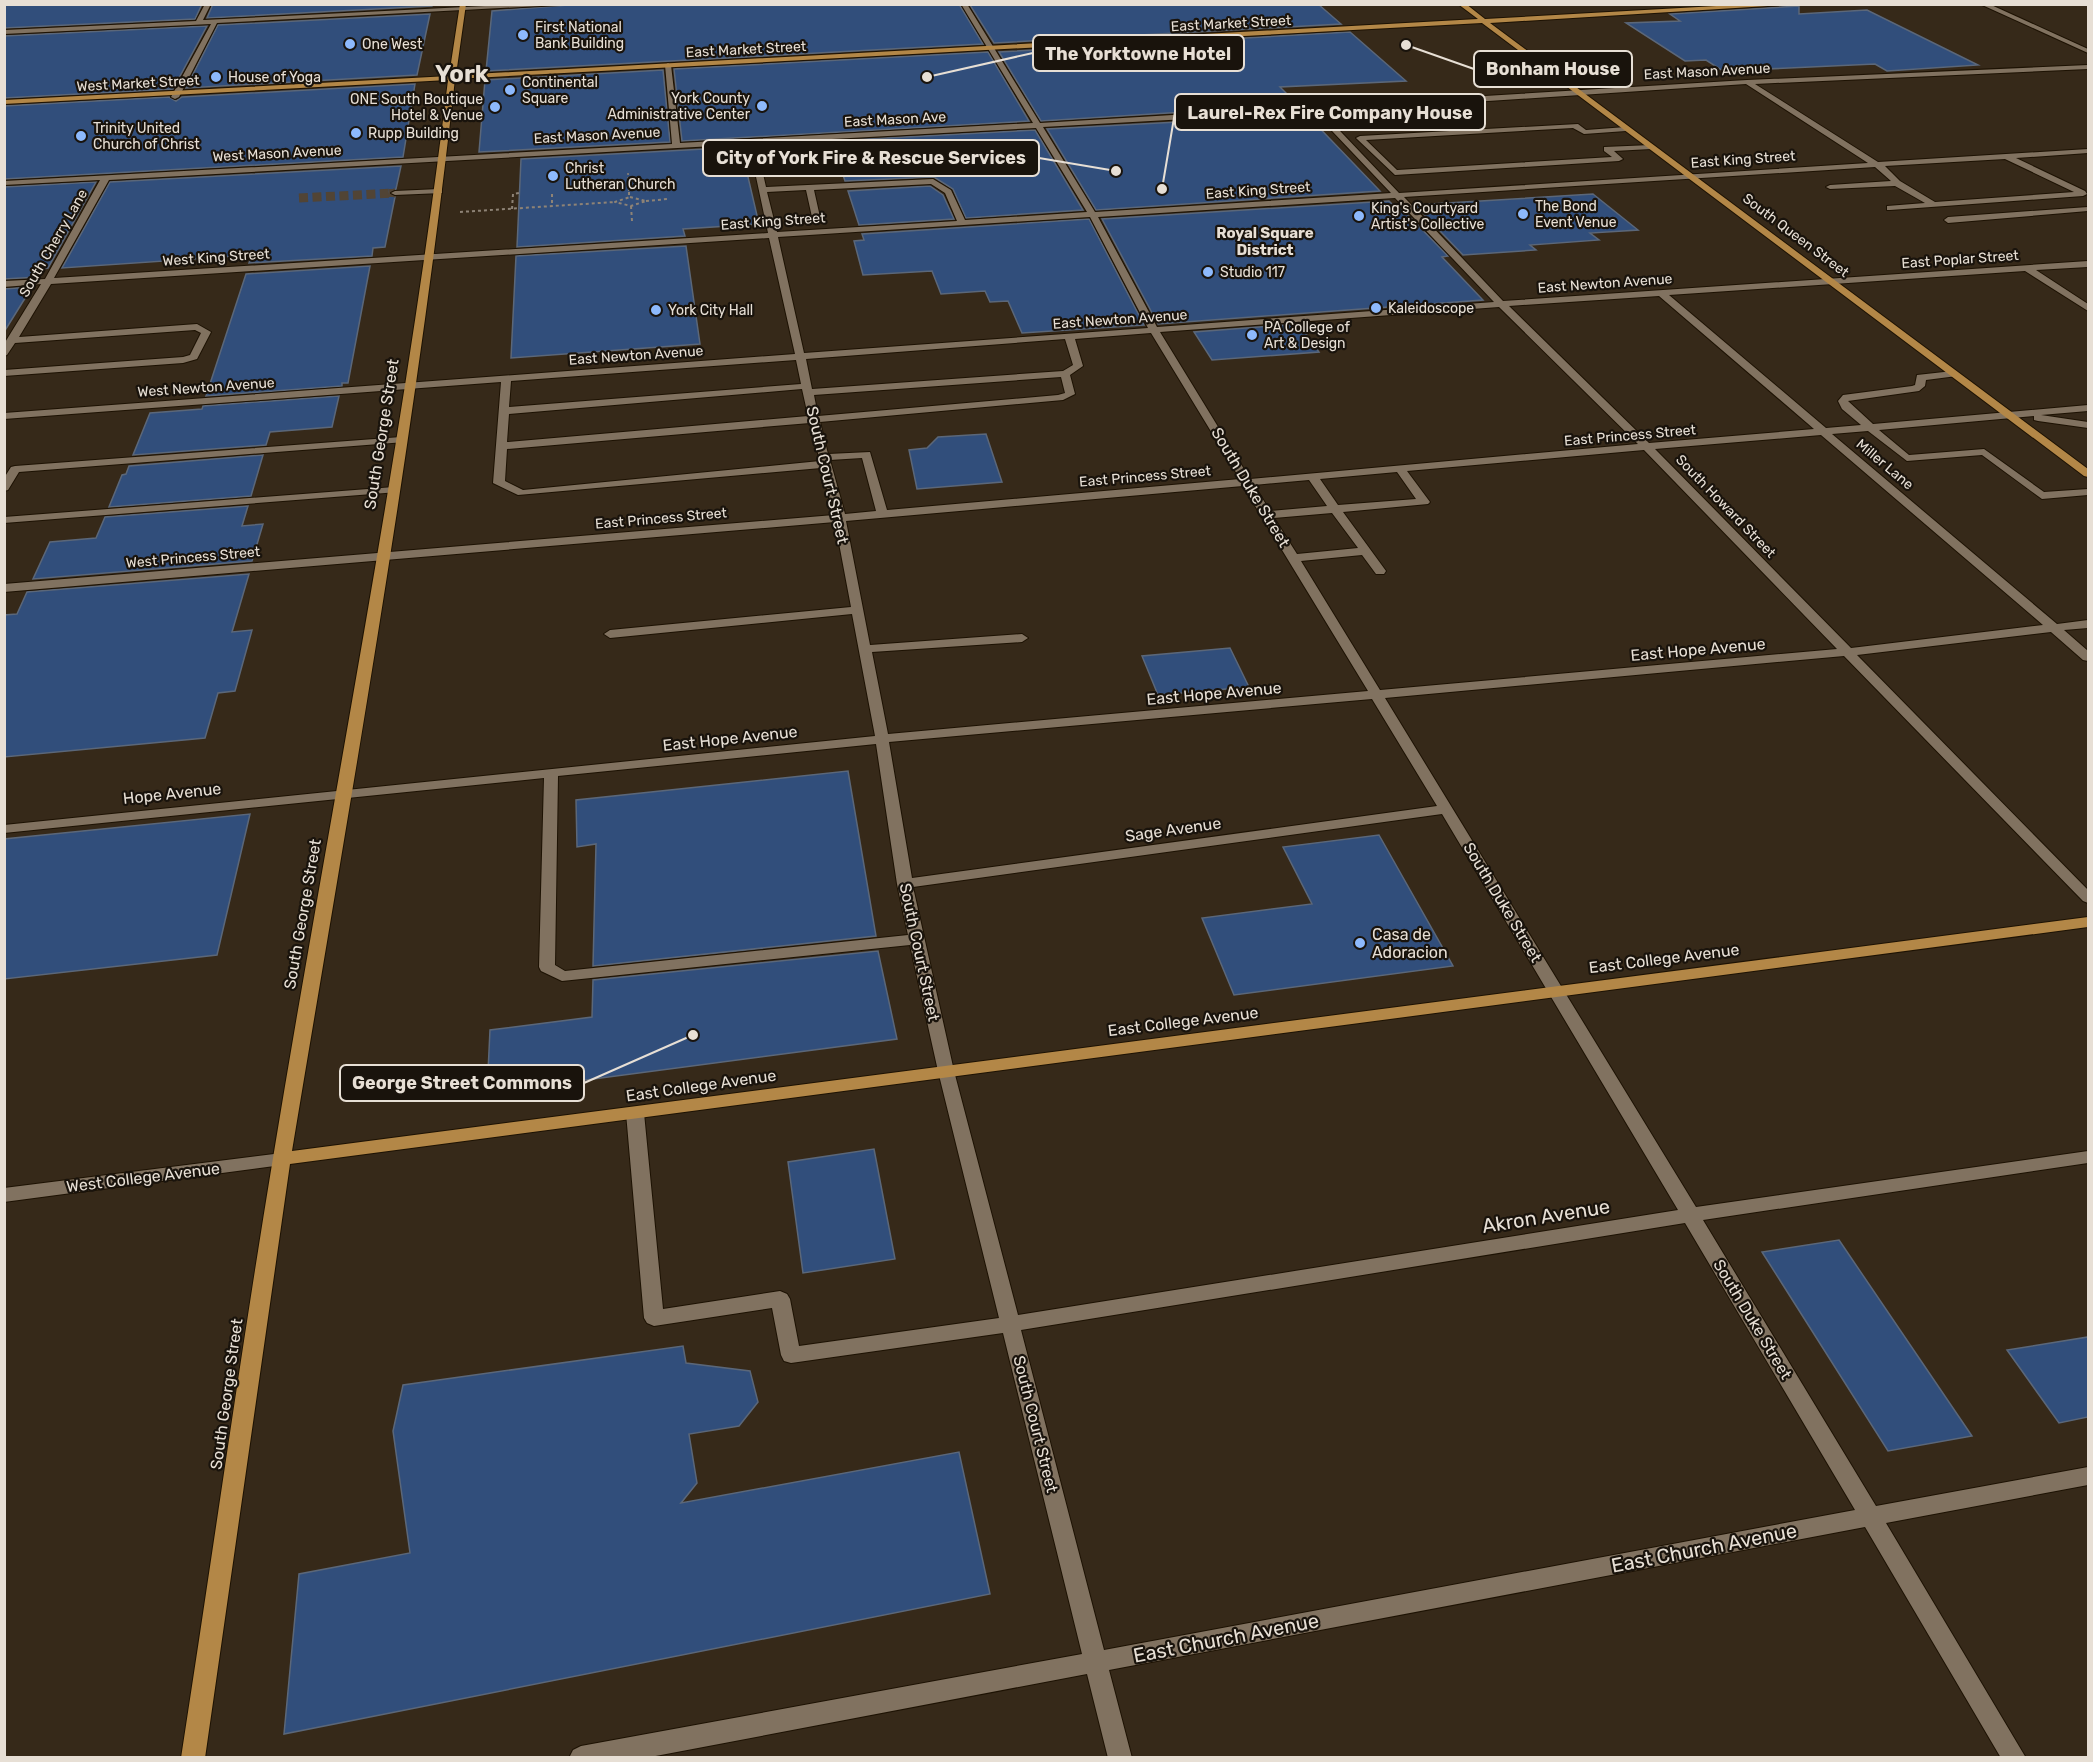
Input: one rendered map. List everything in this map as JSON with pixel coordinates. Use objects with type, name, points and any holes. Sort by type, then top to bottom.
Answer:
[{"type":"main road","name":"South Queen Street","points":[[1461,4],[2088,474]]},
{"type":"main road","name":"East Market Street","points":[[452,77],[1796,4]]},
{"type":"main road","name":"South George Street","points":[[193,1758],[282,1159],[384,555],[444,157],[452,77],[463,7]]},
{"type":"main road","name":"West Market Street","points":[[4,102],[176,95],[452,77]]},
{"type":"main road","name":"East College Avenue","points":[[282,1159],[2088,922]]},
{"type":"street","points":[[198,22],[208,4]]},
{"type":"street","points":[[4,32],[463,7],[576,4]]},
{"type":"street","name":"South Duke Street","points":[[964,4],[1092,214],[1154,330],[1249,482],[1692,1215],[2014,1758]]},
{"type":"street","points":[[1983,4],[2088,51]]},
{"type":"street","points":[[176,95],[214,22]]},
{"type":"street","points":[[668,65],[676,145]]},
{"type":"street","name":"East Mason Avenue","points":[[1039,125],[1316,110],[1747,82],[2088,67]]},
{"type":"street","points":[[1747,82],[1876,164],[1888,172],[1897,183],[1934,205]]},
{"type":"street","name":"South Howard Street","points":[[1316,110],[1501,304],[1648,448],[2088,898]]},
{"type":"street","name":"East Mason Ave","points":[[752,141],[1039,125]]},
{"type":"street","points":[[1575,126],[1584,132],[1619,159],[1395,173],[1360,138],[1575,126]]},
{"type":"street","points":[[1584,132],[1626,129]]},
{"type":"street","name":"East Mason Avenue","points":[[444,157],[752,141]]},
{"type":"street","name":"South Court Street","points":[[752,141],[814,418],[840,518],[882,739],[905,884],[946,1071],[1120,1758]]},
{"type":"street","points":[[1601,146],[1651,147]]},
{"type":"street","name":"East King Street","points":[[429,257],[2088,151]]},
{"type":"street","points":[[2006,156],[2086,196]]},
{"type":"street","name":"West Mason Avenue","points":[[4,183],[444,157]]},
{"type":"street","name":"South Cherry Lane","points":[[4,353],[48,281],[106,177]]},
{"type":"street","points":[[763,190],[933,181],[948,192],[962,222]]},
{"type":"street","points":[[1830,187],[1897,183]]},
{"type":"street","points":[[809,188],[816,217]]},
{"type":"street","points":[[395,193],[439,191]]},
{"type":"street","points":[[1890,208],[2086,196]]},
{"type":"street","points":[[1948,220],[2088,209]]},
{"type":"street","points":[[229,270],[235,256]]},
{"type":"street","name":"West King Street","points":[[4,284],[429,257]]},
{"type":"street","points":[[176,273],[184,260]]},
{"type":"street","name":"East Poplar Street","points":[[1833,281],[2088,264]]},
{"type":"street","points":[[2026,268],[2088,308]]},
{"type":"street","name":"East Newton Avenue","points":[[410,385],[1833,281]]},
{"type":"street","name":"Miller Lane","points":[[1661,293],[2088,657]]},
{"type":"street","points":[[4,373],[183,360],[195,357],[206,332],[197,327],[12,340]]},
{"type":"street","points":[[504,411],[809,389],[1065,374],[1078,366],[1069,336]]},
{"type":"street","points":[[501,446],[1059,398],[1070,394],[1065,374]]},
{"type":"street","points":[[1953,374],[1921,377],[1920,386],[1915,389],[1847,397],[1843,401],[1846,407],[1907,458],[1984,452],[2042,496],[2088,492]]},
{"type":"street","points":[[506,378],[499,483],[522,493],[826,461],[866,454],[882,514]]},
{"type":"street","name":"West Newton Avenue","points":[[4,416],[410,385]]},
{"type":"street","name":"East Princess Street","points":[[384,555],[1400,470],[2088,408]]},
{"type":"street","points":[[2008,414],[2088,425]]},
{"type":"street","points":[[4,488],[10,470],[401,440]]},
{"type":"street","points":[[1269,515],[1424,502],[1400,470]]},
{"type":"street","points":[[1313,477],[1380,571]]},
{"type":"street","points":[[4,520],[394,490]]},
{"type":"street","points":[[1294,558],[1366,551]]},
{"type":"street","name":"West Princess Street","points":[[4,588],[384,555]]},
{"type":"street","points":[[610,634],[857,610]]},
{"type":"street","name":"East Hope Avenue","points":[[343,793],[882,739],[1847,652],[2088,624]]},
{"type":"street","points":[[865,649],[1022,638]]},
{"type":"street","points":[[551,772],[547,967],[562,976],[917,939]]},
{"type":"street","name":"Hope Avenue","points":[[4,829],[343,793]]},
{"type":"street","name":"Sage Avenue","points":[[905,884],[1447,809]]},
{"type":"street","name":"Akron Avenue","points":[[635,1113],[654,1318],[780,1299],[791,1354],[1011,1324],[1692,1215],[2088,1157]]},
{"type":"street","name":"West College Avenue","points":[[4,1196],[282,1159]]},
{"type":"street","name":"East Church Avenue","points":[[581,1758],[2088,1476]]},
{"type":"path","points":[[628,167],[629,196]]},
{"type":"path","points":[[512,209],[513,194],[519,193]]},
{"type":"path","points":[[552,194],[552,206]]},
{"type":"path","points":[[471,212],[615,202],[629,196],[640,197],[645,201]]},
{"type":"path","points":[[615,202],[620,206],[631,206],[642,204],[645,201],[668,200]]},
{"type":"path","points":[[631,206],[632,218]]},
{"type":"building","points":[[4,4],[202,4],[195,19],[4,28]]},
{"type":"building","points":[[213,4],[433,4],[432,6],[207,18]]},
{"type":"building","points":[[581,4],[959,4],[983,44],[486,71],[492,11]]},
{"type":"building","points":[[1318,4],[1341,24],[994,43],[970,5]]},
{"type":"building","points":[[1799,6],[1799,14],[1867,10],[1978,65],[1887,71],[1875,64],[1723,71],[1706,60],[1685,61],[1626,23],[1680,21],[1670,14]]},
{"type":"building","points":[[430,14],[417,75],[186,88],[218,25]]},
{"type":"building","points":[[207,26],[173,89],[4,98],[4,36]]},
{"type":"building","points":[[1350,32],[1406,81],[1280,87],[1298,105],[1041,121],[999,52]]},
{"type":"building","points":[[988,52],[1029,121],[682,141],[674,69]]},
{"type":"building","points":[[663,70],[670,142],[479,152],[485,80]]},
{"type":"building","points":[[415,84],[403,157],[4,179],[4,106],[169,97],[176,101],[182,97]]},
{"type":"building","points":[[1307,115],[1380,191],[1096,210],[1047,129]]},
{"type":"building","points":[[1035,130],[1083,210],[966,218],[953,189],[934,177],[845,181],[832,141]]},
{"type":"building","points":[[741,147],[759,224],[683,229],[685,236],[517,247],[521,159]]},
{"type":"building","points":[[401,166],[396,189],[389,192],[395,197],[385,247],[373,248],[372,256],[249,263],[252,255],[62,268],[110,182]]},
{"type":"building","points":[[96,182],[48,268],[43,269],[38,277],[4,279],[4,187]]},
{"type":"building","points":[[930,186],[943,195],[954,219],[859,225],[848,191]]},
{"type":"building","points":[[1593,194],[1638,230],[1590,233],[1599,240],[1530,245],[1536,250],[1463,255],[1415,205]]},
{"type":"building","points":[[1389,201],[1394,206],[1400,207],[1448,256],[1442,257],[1483,300],[1158,324],[1102,219]]},
{"type":"building","points":[[1089,219],[1144,325],[1022,333],[1008,301],[990,302],[985,291],[941,294],[932,271],[863,275],[854,241],[864,240],[862,234]]},
{"type":"building","name":"York City Hall","points":[[686,246],[700,344],[511,358],[516,256]]},
{"type":"building","points":[[370,266],[348,383],[342,383],[342,386],[206,396],[246,274]]},
{"type":"building","points":[[32,287],[4,332],[4,289]]},
{"type":"building","points":[[1299,324],[1319,352],[1212,360],[1194,332]]},
{"type":"building","points":[[339,396],[332,427],[270,432],[266,445],[133,455],[150,413],[202,409],[203,406]]},
{"type":"building","points":[[986,434],[1002,482],[917,489],[909,450],[927,448],[938,437]]},
{"type":"building","points":[[263,455],[251,496],[109,507],[122,475],[126,474],[129,466]]},
{"type":"building","points":[[248,506],[242,526],[263,524],[252,561],[33,579],[50,542],[96,538],[105,517]]},
{"type":"building","points":[[249,574],[232,632],[252,630],[235,691],[218,693],[205,738],[4,757],[4,615],[17,614],[27,592]]},
{"type":"building","points":[[1230,648],[1249,687],[1158,695],[1142,656]]},
{"type":"building","points":[[848,771],[876,936],[593,966],[596,844],[577,847],[576,800]]},
{"type":"building","points":[[250,814],[217,955],[4,979],[4,839]]},
{"type":"building","points":[[1379,835],[1453,966],[1234,995],[1202,918],[1312,904],[1283,847]]},
{"type":"building","points":[[878,951],[897,1039],[487,1093],[490,1030],[592,1017],[593,980]]},
{"type":"building","points":[[874,1149],[895,1259],[803,1273],[788,1162]]},
{"type":"building","points":[[1839,1240],[1972,1436],[1888,1451],[1762,1252]]},
{"type":"building","points":[[2088,1337],[2088,1417],[2059,1423],[2007,1350]]},
{"type":"building","points":[[683,1346],[686,1363],[750,1371],[758,1402],[739,1426],[689,1434],[697,1483],[681,1503],[959,1452],[990,1594],[284,1734],[299,1574],[410,1553],[393,1431],[403,1385]]},
{"type":"tunnel","points":[[299,198],[395,193],[389,193]]},
{"type":"place","name":"First National Bank Building","points":[[523,35]]},
{"type":"place","name":"One West","points":[[350,44]]},
{"type":"place","name":"Bonham House","points":[[1406,45]]},
{"type":"place","name":"House of Yoga","points":[[216,77]]},
{"type":"place","name":"The Yorktowne Hotel","points":[[927,77]]},
{"type":"place","name":"Continental Square","points":[[510,90]]},
{"type":"place","name":"York County Administrative Center","points":[[762,106]]},
{"type":"place","name":"ONE South Boutique Hotel & Venue","points":[[495,107]]},
{"type":"place","name":"Rupp Building","points":[[356,133]]},
{"type":"place","name":"Trinity United Church of Christ","points":[[81,136]]},
{"type":"place","name":"City of York Fire & Rescue Services","points":[[1116,171]]},
{"type":"place","name":"Christ Lutheran Church","points":[[553,176]]},
{"type":"place","name":"Laurel-Rex Fire Company House","points":[[1162,189]]},
{"type":"place","name":"The Bond Event Venue","points":[[1523,214]]},
{"type":"place","name":"King's Courtyard Artist's Collective","points":[[1359,216]]},
{"type":"place","name":"Studio 117","points":[[1208,272]]},
{"type":"place","name":"Kaleidoscope","points":[[1376,308]]},
{"type":"place","name":"York City Hall","points":[[656,310]]},
{"type":"place","name":"PA College of Art & Design","points":[[1252,335]]},
{"type":"place","name":"Casa de Adoracion","points":[[1360,943]]},
{"type":"place","name":"George Street Commons","points":[[693,1035]]},
{"type":"district","name":"York","points":[[462,74]]},
{"type":"district","name":"Royal Square District","points":[[1265,242]]}]
